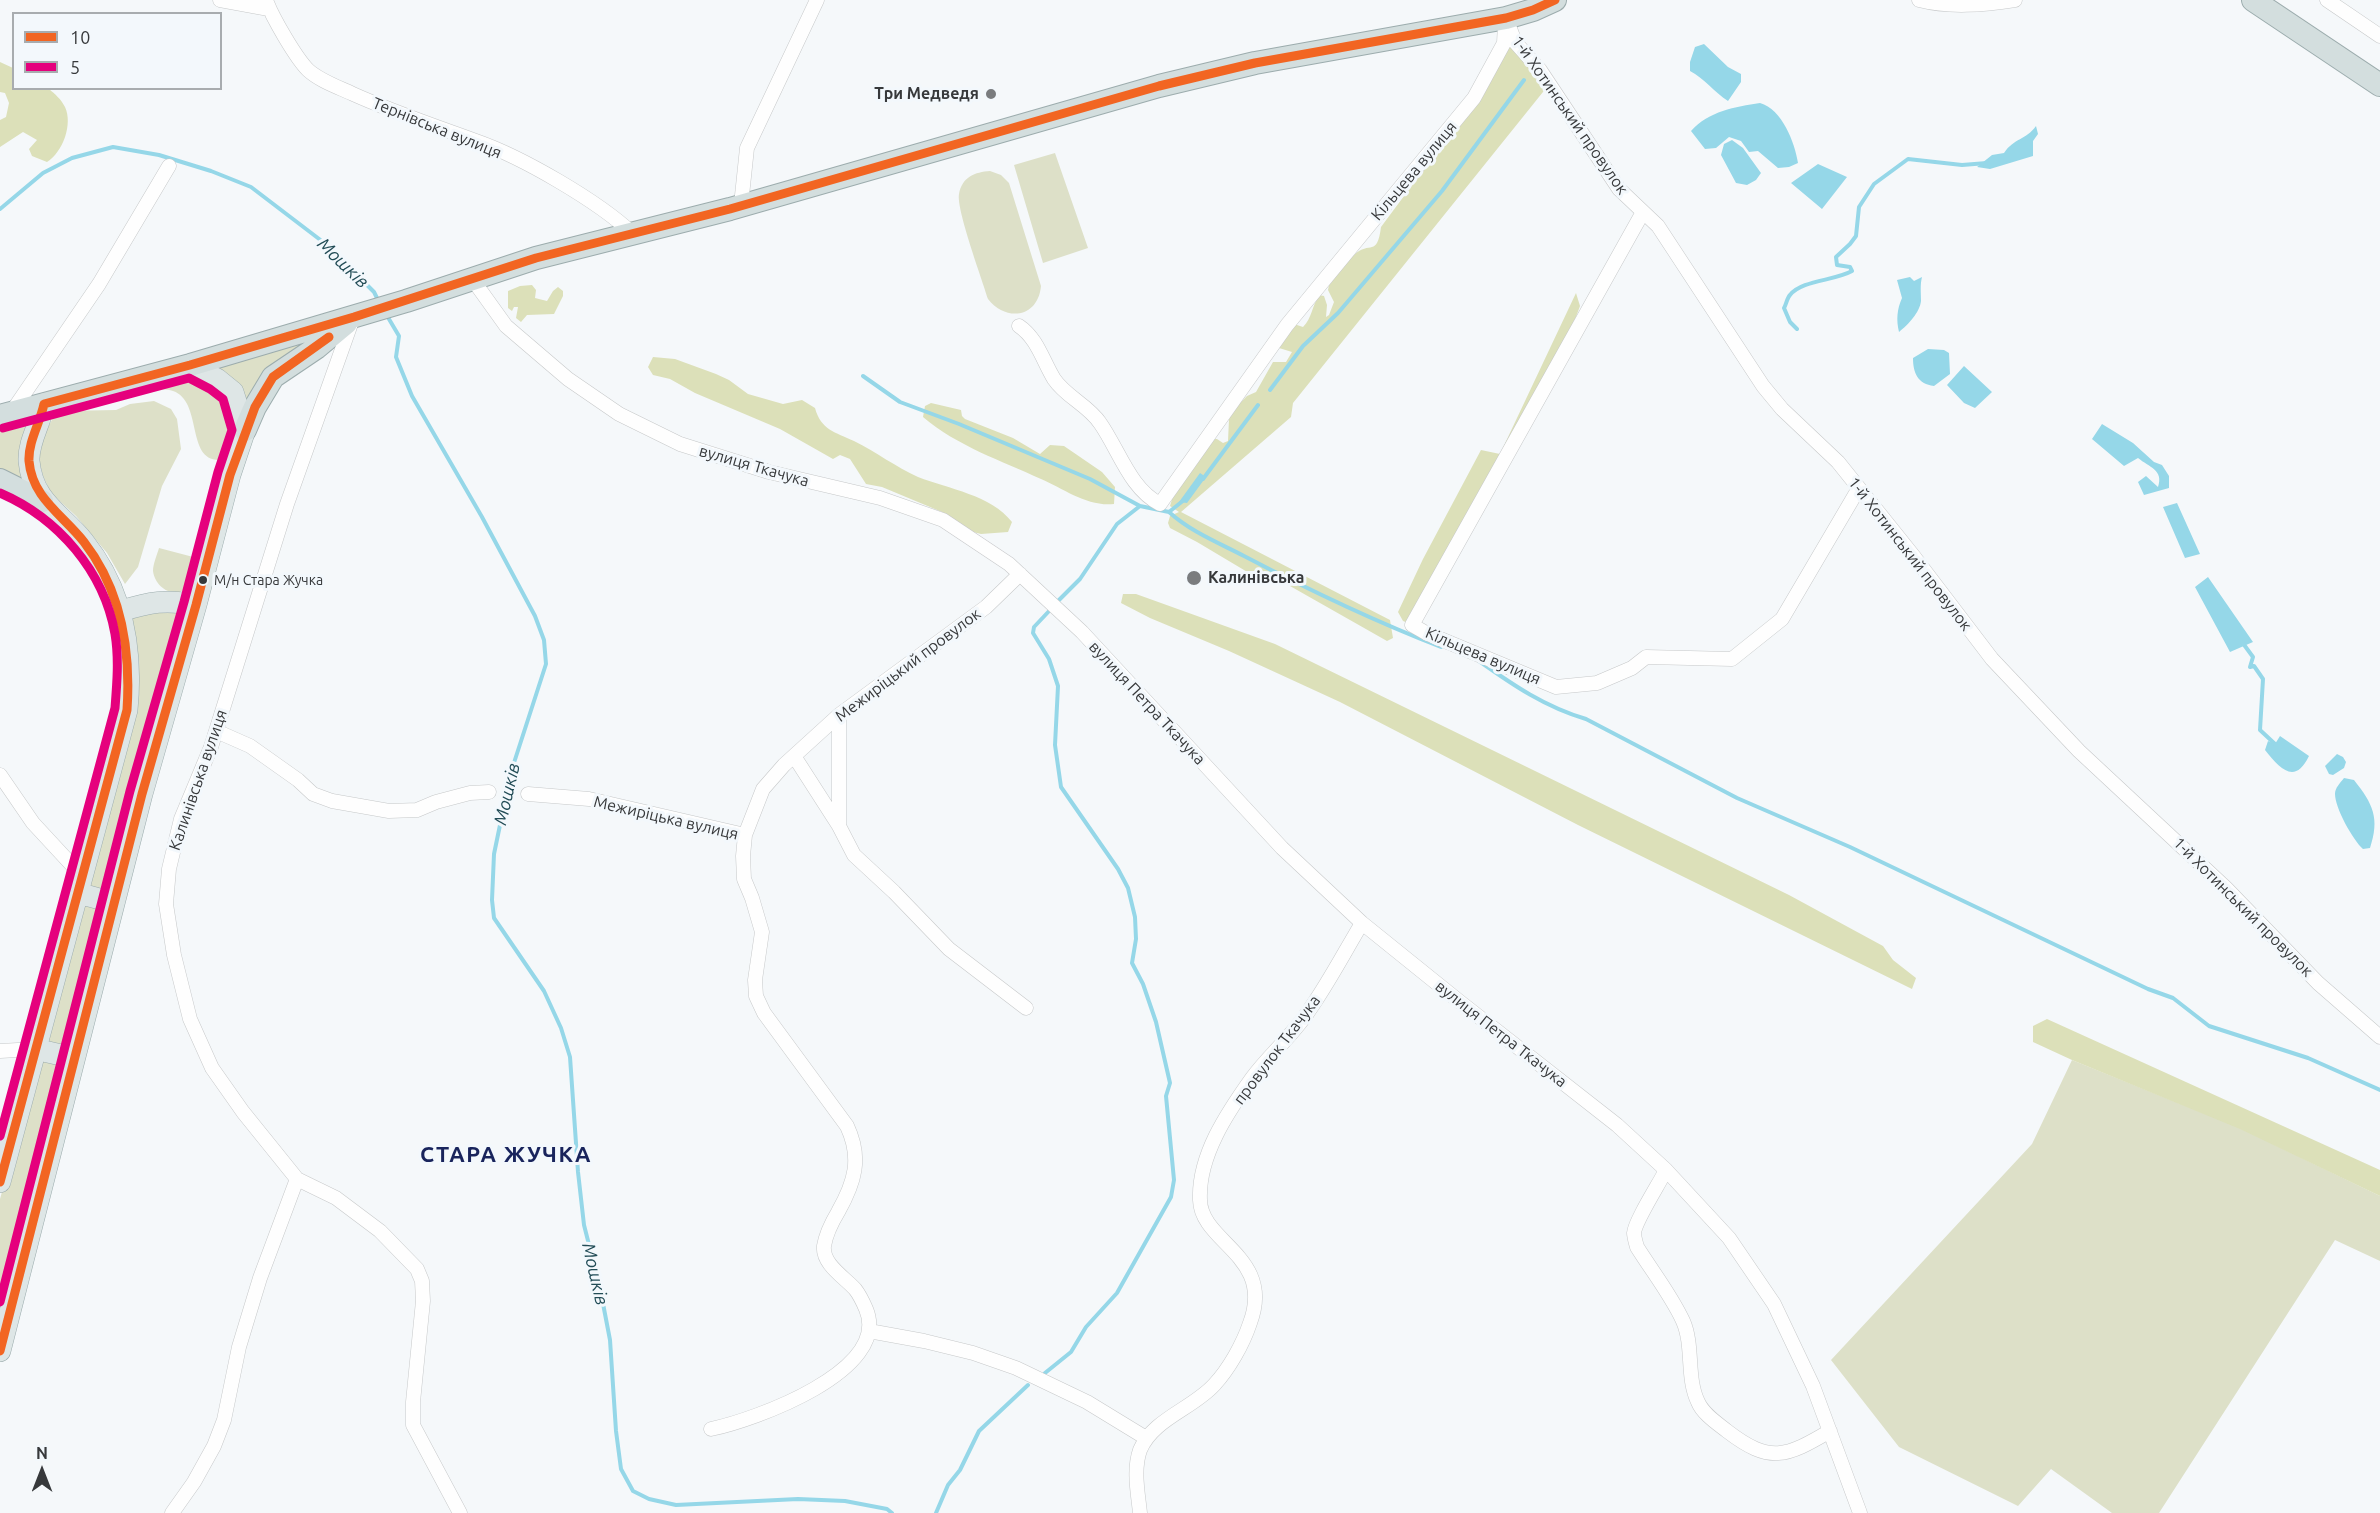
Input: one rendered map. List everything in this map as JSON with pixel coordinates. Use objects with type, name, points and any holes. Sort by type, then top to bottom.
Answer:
[{"type":"highway","points":[[5,414],[190,365],[406,301],[536,258],[741,205],[1159,86],[1255,63],[1506,18],[1533,10],[1555,0]]},
{"type":"highway","points":[[2253,0],[2380,85]]},
{"type":"highway","points":[[245,430],[255,407],[273,377],[361,314]]},
{"type":"highway","points":[[0,480],[42,501]]},
{"type":"main road","points":[[0,1352],[141,794],[196,605],[230,475],[245,430],[233,392],[217,379],[190,365]]},
{"type":"main road","points":[[0,1182],[127,710],[129,671],[127,636],[122,611],[102,568],[84,541],[42,501],[31,472],[29,459],[31,444],[41,420],[44,404]]},
{"type":"main road","points":[[122,611],[152,602],[174,600],[196,605]]},
{"type":"main road","points":[[80,885],[114,903]]},
{"type":"main road","points":[[35,1049],[74,1058]]},
{"type":"street","points":[[220,0],[268,4]]},
{"type":"street","points":[[741,205],[747,147],[817,0]]},
{"type":"street","points":[[1919,0],[1953,4],[1984,4],[2015,0]]},
{"type":"street","points":[[2327,0],[2380,36]]},
{"type":"street","name":"Тернівська вулиця","points":[[268,4],[308,70],[329,83],[404,116],[480,142],[520,161],[576,192],[633,234]]},
{"type":"street","name":"1-й Хотинський провулок","points":[[1506,18],[1515,42],[1540,70],[1619,189],[1658,226],[1763,386],[1782,409],[1838,462],[1992,659],[2079,751],[2226,888],[2318,983],[2380,1037]]},
{"type":"street","name":"Кільцева вулиця","points":[[1019,326],[1029,332],[1055,380],[1066,394],[1085,406],[1100,423],[1140,488],[1152,500],[1160,504],[1287,325],[1474,98],[1504,44],[1506,18]]},
{"type":"street","points":[[5,414],[99,284],[169,166]]},
{"type":"street","name":"Кільцева вулиця","points":[[1643,212],[1412,625],[1426,633],[1556,687],[1597,683],[1632,668],[1646,657],[1732,659],[1782,619],[1859,488]]},
{"type":"street","name":"вулиця Ткачука","points":[[473,280],[506,326],[520,339],[568,379],[620,414],[680,444],[769,472],[880,498],[943,520],[1009,564],[1060,611]]},
{"type":"street","name":"Калинівська вулиця","points":[[361,314],[287,504],[216,731],[181,819],[169,869],[166,904],[174,955],[190,1019],[212,1068],[243,1112],[297,1179],[336,1198],[381,1231],[417,1269],[422,1281],[423,1301],[413,1402],[413,1425],[458,1512]]},
{"type":"street","name":"Межиріцький провулок","points":[[745,835],[763,789],[794,756],[868,692],[986,607],[1020,574]]},
{"type":"street","name":"вулиця Петра Ткачука","points":[[1060,611],[1282,848],[1362,923],[1617,1125],[1666,1170],[1730,1238],[1774,1304],[1813,1386],[1860,1513]]},
{"type":"street","points":[[839,715],[839,826]]},
{"type":"street","points":[[216,731],[250,746],[298,780],[313,794],[332,801],[389,812],[417,810],[436,802],[470,793],[489,792]]},
{"type":"street","points":[[794,756],[839,826],[854,855],[950,949],[1026,1008]]},
{"type":"street","points":[[0,775],[80,885]]},
{"type":"street","name":"Межиріцька вулиця","points":[[528,794],[589,799],[745,835],[744,879],[762,932],[755,980],[756,996],[764,1013],[847,1126],[854,1141],[854,1177],[845,1200],[831,1224],[824,1252],[830,1264],[857,1291],[867,1311],[869,1331]]},
{"type":"street","name":"провулок Ткачука","points":[[1146,1438],[1213,1386],[1238,1348],[1255,1306],[1255,1291],[1249,1272],[1239,1256],[1206,1218],[1200,1204],[1200,1182],[1204,1163],[1218,1134],[1253,1077],[1307,1013],[1362,923]]},
{"type":"street","points":[[0,1051],[35,1049]]},
{"type":"street","points":[[1666,1170],[1656,1192],[1638,1220],[1634,1233],[1637,1247],[1683,1322],[1698,1403],[1710,1418],[1759,1452],[1789,1451],[1804,1446],[1830,1431]]},
{"type":"street","points":[[172,1513],[194,1482],[214,1446],[224,1420],[239,1347],[260,1278],[297,1179]]},
{"type":"street","points":[[711,1429],[760,1415],[840,1372],[856,1357],[869,1331],[924,1341],[973,1353],[1016,1368],[1087,1402],[1146,1438],[1136,1468],[1140,1513]]},
{"type":"green space","points":[[1512,44],[1547,87],[1293,403],[1291,417],[1181,512],[1390,620],[1393,638],[1387,641],[1290,586],[1249,573],[1170,528],[1168,523],[1170,516],[1179,512],[1170,506],[1173,496],[1212,439],[1223,443],[1228,441],[1229,419],[1235,408],[1247,396],[1256,392],[1273,362],[1286,362],[1292,352],[1279,348],[1291,323],[1303,327],[1319,295],[1324,296],[1327,305],[1326,317],[1329,315],[1334,302],[1328,290],[1329,285],[1354,255],[1375,246],[1381,227],[1476,99],[1504,50]]},
{"type":"green space","points":[[0,62],[12,68],[12,90],[50,90],[60,99],[67,114],[67,129],[58,152],[47,162],[32,156],[29,149],[37,140],[23,132],[0,147],[0,120],[6,117],[9,103],[5,93],[0,92]]},
{"type":"green space","points":[[1055,153],[1088,248],[1043,263],[1014,165]]},
{"type":"green space","points":[[990,171],[1001,175],[1009,183],[1041,286],[1039,297],[1034,305],[1020,313],[1003,311],[988,299],[961,214],[959,194],[963,183],[974,174]]},
{"type":"green space","points":[[532,285],[536,290],[535,298],[547,301],[558,287],[563,291],[563,296],[554,314],[527,315],[521,322],[516,318],[518,307],[514,307],[512,311],[508,308],[508,291],[520,286]]},
{"type":"green space","points":[[1576,293],[1580,306],[1573,325],[1408,623],[1403,621],[1398,612],[1423,559],[1481,450],[1500,454]]},
{"type":"green space","points":[[304,343],[247,408],[211,368]]},
{"type":"green space","points":[[653,357],[675,359],[716,374],[729,380],[748,394],[783,404],[802,400],[815,408],[825,426],[902,469],[993,505],[1012,522],[1008,532],[981,534],[973,532],[942,512],[882,487],[866,484],[850,459],[840,455],[833,459],[780,429],[695,393],[670,379],[653,375],[648,367]]},
{"type":"green space","points":[[189,375],[216,386],[231,405],[237,424],[227,459],[213,459],[204,454],[199,445],[189,408],[183,397],[173,391],[152,390],[117,398],[115,394]]},
{"type":"green space","points":[[154,401],[171,409],[177,419],[181,449],[162,486],[138,567],[125,584],[107,553],[76,516],[51,493],[39,461],[40,447],[53,418],[63,411],[116,410],[130,404]]},
{"type":"green space","points":[[931,403],[961,410],[965,419],[1013,438],[1040,454],[1050,445],[1064,446],[1102,472],[1115,487],[1114,504],[1086,500],[965,445],[923,417],[925,406]]},
{"type":"green space","points":[[30,422],[28,485],[0,469],[0,430]]},
{"type":"green space","points":[[159,548],[197,558],[192,580],[183,590],[172,592],[158,583],[153,571]]},
{"type":"green space","points":[[1123,594],[1136,594],[1275,644],[1789,895],[1883,946],[1893,960],[1916,978],[1912,989],[1578,825],[1340,702],[1150,618],[1121,603]]},
{"type":"green space","points":[[141,612],[183,612],[107,892],[93,891],[86,883],[114,782],[131,618]]},
{"type":"green space","points":[[86,904],[102,912],[66,1046],[48,1044],[61,973]]},
{"type":"green space","points":[[2047,1019],[2380,1170],[2380,1196],[2240,1129],[2033,1042],[2033,1026]]},
{"type":"green space","points":[[39,1058],[61,1064],[0,1296],[0,1199]]},
{"type":"green space","points":[[2072,1060],[2240,1128],[2380,1196],[2380,1261],[2335,1240],[2159,1513],[2112,1513],[2051,1469],[2018,1506],[1899,1447],[1831,1360],[2032,1144]]},
{"type":"water","points":[[1704,44],[1728,67],[1741,74],[1741,82],[1728,101],[1690,71],[1690,62],[1695,47]]},
{"type":"water","points":[[1760,103],[1768,106],[1781,119],[1794,146],[1798,163],[1778,168],[1758,151],[1749,152],[1741,141],[1729,137],[1716,148],[1705,149],[1691,131],[1714,114]]},
{"type":"water","points":[[2036,126],[2038,134],[2033,141],[2033,156],[1990,169],[1977,167],[1992,155],[2004,153]]},
{"type":"water","points":[[1732,140],[1743,148],[1761,173],[1756,180],[1747,185],[1736,183],[1721,155],[1724,144]]},
{"type":"water","points":[[1818,164],[1847,177],[1822,209],[1791,183]]},
{"type":"water","points":[[1910,277],[1914,281],[1922,277],[1921,301],[1913,318],[1899,332],[1898,315],[1902,298],[1897,280]]},
{"type":"water","points":[[1928,349],[1944,350],[1949,353],[1950,374],[1934,386],[1920,380],[1914,368],[1913,358]]},
{"type":"water","points":[[1964,366],[1992,392],[1975,408],[1964,403],[1947,385]]},
{"type":"water","points":[[2102,424],[2133,443],[2154,462],[2162,465],[2169,476],[2169,488],[2144,495],[2138,482],[2146,476],[2158,487],[2157,473],[2138,458],[2124,466],[2092,439]]},
{"type":"water","points":[[1200,473],[1206,477],[1187,503],[1179,502]]},
{"type":"water","points":[[2177,503],[2200,554],[2185,558],[2163,507]]},
{"type":"water","points":[[2208,577],[2253,642],[2230,652],[2195,587]]},
{"type":"water","points":[[2280,736],[2309,756],[2298,770],[2293,772],[2282,768],[2265,750],[2268,741],[2275,744]]},
{"type":"water","points":[[2337,754],[2346,762],[2344,768],[2333,775],[2329,774],[2325,766]]},
{"type":"water","points":[[2344,778],[2354,780],[2373,812],[2374,828],[2370,848],[2363,849],[2354,839],[2338,807],[2335,792]]},
{"type":"waterway","points":[[1270,390],[1303,346],[1338,313],[1442,191],[1524,80]]},
{"type":"waterway","name":"Мошків","points":[[0,209],[43,173],[72,158],[113,147],[159,155],[211,171],[251,187],[327,245],[374,292],[378,300]]},
{"type":"waterway","points":[[1797,329],[1790,322],[1784,308],[1788,298],[1802,286],[1852,271],[1850,267],[1837,265],[1836,257],[1856,236],[1859,207],[1874,184],[1908,159],[1962,165],[1987,163]]},
{"type":"waterway","name":"Мошків","points":[[386,314],[399,336],[396,357],[412,396],[482,517],[535,616],[544,640],[546,664],[511,772],[494,854],[492,900],[494,918],[544,991],[561,1028],[570,1057],[584,1225],[610,1340],[621,1469],[633,1491],[649,1499],[676,1505],[798,1499],[845,1501],[887,1509],[892,1513]]},
{"type":"waterway","points":[[863,376],[900,402],[1090,479],[1140,506]]},
{"type":"waterway","points":[[1203,479],[1258,405]]},
{"type":"waterway","points":[[1056,603],[1080,579],[1117,524],[1140,506],[1169,512],[1184,500]]},
{"type":"waterway","points":[[1169,512],[1205,537],[1293,581],[1366,616],[1441,647]]},
{"type":"waterway","points":[[1045,1373],[1071,1352],[1086,1327],[1117,1293],[1171,1197],[1174,1180],[1166,1096],[1170,1083],[1156,1022],[1143,984],[1132,963],[1136,939],[1135,917],[1128,888],[1118,869],[1061,787],[1055,745],[1058,686],[1049,659],[1033,633],[1034,627],[1051,609]]},
{"type":"waterway","points":[[2242,642],[2253,657],[2250,667],[2254,666],[2263,679],[2260,730],[2275,744]]},
{"type":"waterway","points":[[1479,661],[1543,702],[1586,719],[1737,798],[1850,847],[2148,989],[2173,998],[2209,1026],[2308,1058],[2380,1090]]},
{"type":"waterway","points":[[936,1513],[948,1485],[960,1470],[979,1431],[1028,1385]]},
{"type":"transit line","name":"10","points":[[0,1182],[127,710],[125,643],[121,622],[107,580],[84,542],[42,496],[31,474],[30,447],[44,404],[190,365],[354,317],[536,258],[730,209],[1159,86],[1255,63],[1506,18],[1533,10],[1555,0]]},
{"type":"transit line","name":"10","points":[[0,1351],[142,794],[230,475],[255,407],[273,377],[329,337]]},
{"type":"transit line","name":"5","points":[[0,1302],[130,791],[218,472],[232,430],[223,399],[189,378],[3,428]]},
{"type":"transit line","name":"5","points":[[0,493],[41,517],[59,532],[89,568],[101,589],[109,611],[115,634],[117,661],[115,708],[0,1136]]},
{"type":"place","name":"Три Медведя","points":[[991,94]]},
{"type":"place","name":"Калинівська","points":[[1194,578]]},
{"type":"place","name":"М/н Стара Жучка","points":[[203,580]]},
{"type":"district","name":"СТАРА ЖУЧКА","points":[[506,1155]]}]
